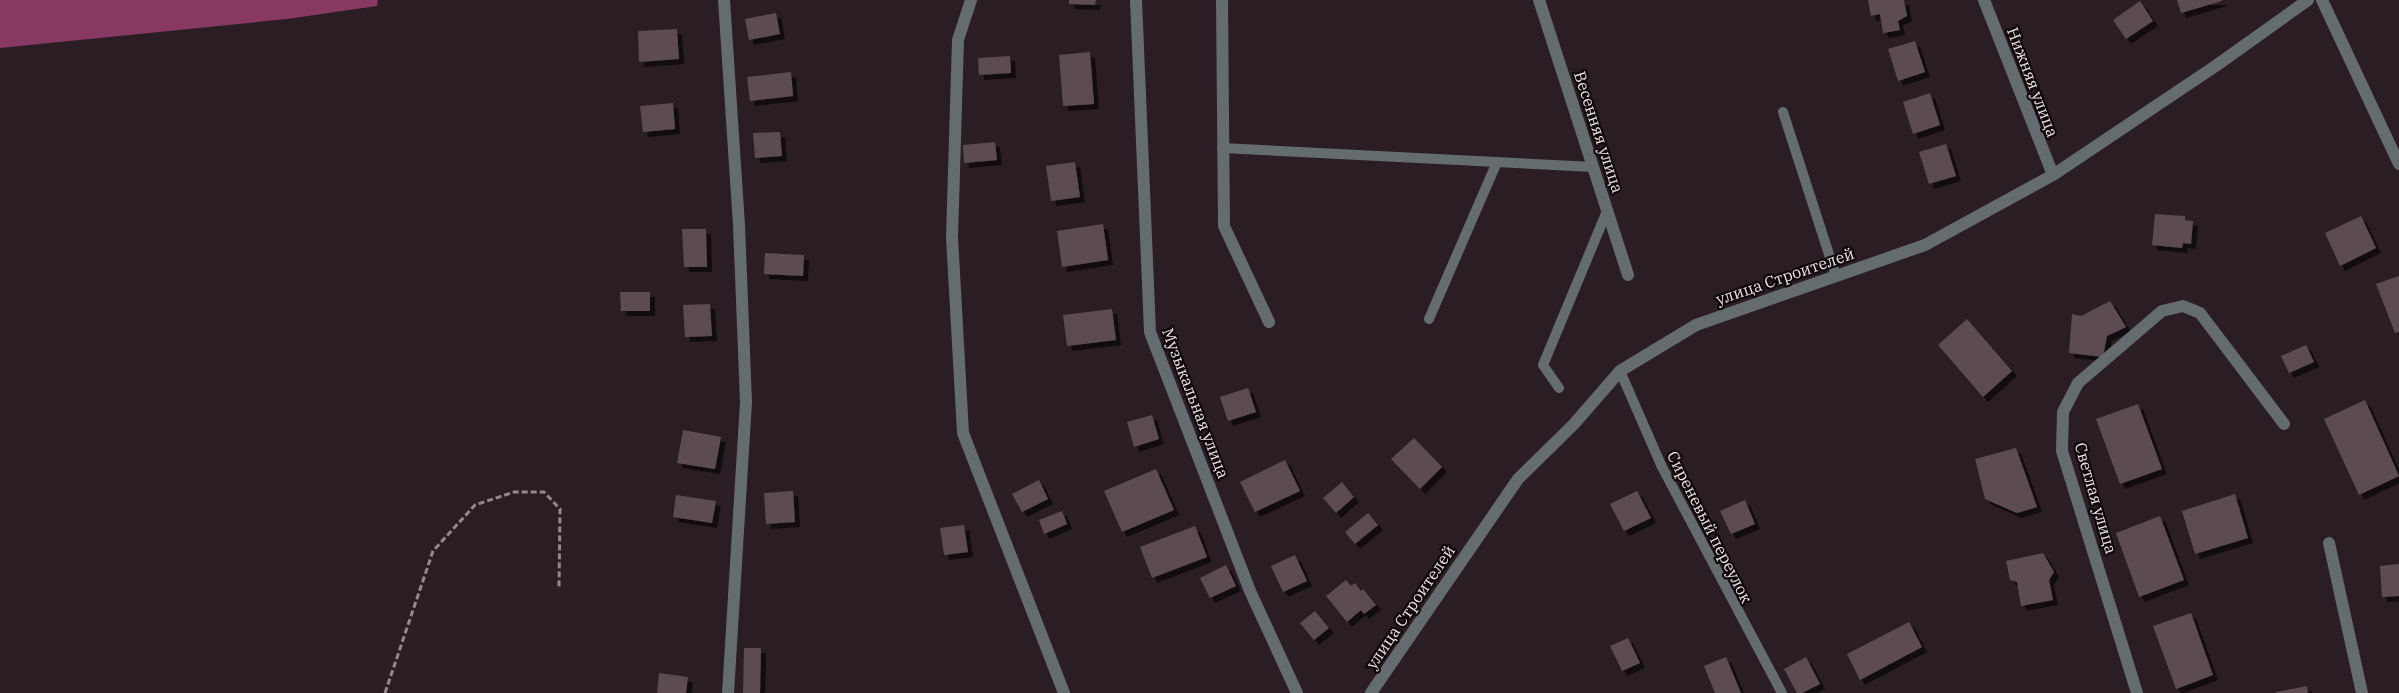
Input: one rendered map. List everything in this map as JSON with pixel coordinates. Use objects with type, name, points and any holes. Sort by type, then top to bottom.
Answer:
[{"type":"street","points":[[724,0],[739,225],[746,402],[728,693]]},
{"type":"street","points":[[971,0],[958,40],[952,237],[963,433],[1064,693]]},
{"type":"street","name":"Музыкальная улица","points":[[1136,0],[1150,332],[1250,591],[1297,693]]},
{"type":"street","points":[[1222,0],[1224,226],[1269,322]]},
{"type":"street","name":"Весенняя улица","points":[[1539,0],[1628,275]]},
{"type":"street","name":"Нижняя улица","points":[[1984,0],[2053,175]]},
{"type":"street","name":"улица Строителей","points":[[1371,693],[1518,479],[1574,424],[1620,371],[1696,325],[1925,245],[2053,175],[2217,65],[2308,0]]},
{"type":"street","points":[[2322,0],[2399,164]]},
{"type":"street","name":"Светлая улица","points":[[2137,693],[2062,451],[2062,412],[2079,383],[2162,311],[2182,306],[2200,313],[2284,424]]},
{"type":"street","points":[[2329,543],[2362,693]]},
{"type":"lane","points":[[1783,112],[1836,276]]},
{"type":"lane","points":[[1222,148],[1593,167]]},
{"type":"lane","points":[[1429,319],[1497,162]]},
{"type":"lane","points":[[1559,388],[1543,365],[1607,211]]},
{"type":"lane","name":"Сиреневый переулок","points":[[1620,371],[1662,467],[1782,693]]},
{"type":"path","points":[[385,693],[433,551],[476,505],[514,492],[544,492],[560,508],[559,586]]},
{"type":"shaded area","points":[[0,0],[378,0],[377,6],[287,19],[0,48]]},
{"type":"building","points":[[1069,0],[1096,0],[1095,5],[1069,4]]},
{"type":"building","points":[[1868,0],[1904,0],[1907,16],[1898,21],[1900,30],[1883,33],[1880,14],[1871,16]]},
{"type":"building","points":[[2177,0],[2222,0],[2222,1],[2181,13]]},
{"type":"building","points":[[2140,1],[2153,21],[2126,39],[2113,20]]},
{"type":"building","points":[[776,13],[780,34],[749,40],[745,19]]},
{"type":"building","points":[[677,29],[679,59],[639,62],[638,31]]},
{"type":"building","points":[[1915,41],[1925,72],[1898,81],[1888,49]]},
{"type":"building","points":[[1090,52],[1094,104],[1063,106],[1059,55]]},
{"type":"building","points":[[1010,56],[1011,73],[979,75],[978,58]]},
{"type":"building","points":[[791,72],[793,96],[750,101],[747,77]]},
{"type":"building","points":[[1930,93],[1940,125],[1913,134],[1903,102]]},
{"type":"building","points":[[673,103],[675,129],[643,132],[640,106]]},
{"type":"building","points":[[780,132],[782,156],[755,158],[753,133]]},
{"type":"building","points":[[995,142],[997,160],[964,163],[963,145]]},
{"type":"building","points":[[1946,144],[1956,176],[1929,184],[1919,152]]},
{"type":"building","points":[[1075,162],[1080,197],[1051,201],[1046,166]]},
{"type":"building","points":[[2155,214],[2185,216],[2185,220],[2193,221],[2191,244],[2183,243],[2182,248],[2152,245]]},
{"type":"building","points":[[2361,216],[2376,248],[2340,266],[2325,233]]},
{"type":"building","points":[[1103,224],[1108,260],[1062,267],[1057,231]]},
{"type":"building","points":[[682,229],[706,229],[707,267],[684,267]]},
{"type":"building","points":[[765,253],[804,255],[803,276],[764,274]]},
{"type":"building","points":[[2399,276],[2399,332],[2395,333],[2376,284]]},
{"type":"building","points":[[620,292],[650,292],[650,311],[621,311]]},
{"type":"building","points":[[2110,301],[2126,327],[2107,336],[2103,357],[2069,353],[2072,314],[2081,316]]},
{"type":"building","points":[[710,304],[712,336],[685,337],[683,305]]},
{"type":"building","points":[[1112,309],[1116,340],[1067,346],[1063,315]]},
{"type":"building","points":[[1967,319],[2012,371],[1983,397],[1938,345]]},
{"type":"building","points":[[2306,345],[2314,362],[2289,373],[2281,356]]},
{"type":"building","points":[[1248,388],[1256,412],[1228,421],[1220,397]]},
{"type":"building","points":[[2365,400],[2399,476],[2359,495],[2324,419]]},
{"type":"building","points":[[2138,404],[2162,469],[2120,484],[2096,419]]},
{"type":"building","points":[[1152,415],[1159,439],[1134,447],[1127,422]]},
{"type":"building","points":[[683,430],[721,437],[715,469],[677,463]]},
{"type":"building","points":[[1414,438],[1442,467],[1420,489],[1391,459]]},
{"type":"building","points":[[2016,448],[2037,507],[2017,513],[1985,499],[1975,459]]},
{"type":"building","points":[[1285,460],[1300,491],[1255,512],[1240,482]]},
{"type":"building","points":[[1156,469],[1174,510],[1122,532],[1104,491]]},
{"type":"building","points":[[1039,480],[1048,499],[1022,512],[1012,494]]},
{"type":"building","points":[[1342,482],[1354,497],[1336,513],[1323,498]]},
{"type":"building","points":[[793,491],[795,522],[766,524],[764,493]]},
{"type":"building","points":[[1637,491],[1651,518],[1624,531],[1610,504]]},
{"type":"building","points":[[2235,494],[2248,538],[2195,554],[2182,511]]},
{"type":"building","points":[[676,495],[716,501],[712,523],[673,517]]},
{"type":"building","points":[[1745,500],[1755,524],[1731,534],[1720,511]]},
{"type":"building","points":[[1062,511],[1067,524],[1044,534],[1039,520]]},
{"type":"building","points":[[1368,513],[1378,525],[1355,544],[1345,532]]},
{"type":"building","points":[[2160,516],[2184,580],[2139,597],[2116,533]]},
{"type":"building","points":[[964,525],[968,552],[944,555],[940,528]]},
{"type":"building","points":[[1195,526],[1207,557],[1152,578],[1140,547]]},
{"type":"building","points":[[2043,553],[2054,572],[2049,580],[2053,600],[2021,606],[2017,582],[2010,580],[2006,561]]},
{"type":"building","points":[[1295,555],[1307,581],[1283,592],[1271,566]]},
{"type":"building","points":[[2399,564],[2399,596],[2382,597],[2380,566]]},
{"type":"building","points":[[1226,565],[1236,586],[1210,598],[1200,578]]},
{"type":"building","points":[[1346,580],[1351,586],[1355,583],[1361,591],[1363,589],[1376,605],[1364,614],[1361,610],[1347,622],[1326,596]]},
{"type":"building","points":[[1315,611],[1329,628],[1314,640],[1300,623]]},
{"type":"building","points":[[2191,613],[2213,675],[2176,689],[2153,626]]},
{"type":"building","points":[[1909,622],[1922,647],[1860,680],[1847,654]]},
{"type":"building","points":[[1628,638],[1640,663],[1622,671],[1610,646]]},
{"type":"building","points":[[744,648],[761,648],[760,693],[743,693]]},
{"type":"building","points":[[1726,657],[1741,693],[1715,693],[1704,666]]},
{"type":"building","points":[[1806,657],[1820,684],[1802,693],[1797,693],[1784,669]]},
{"type":"building","points":[[659,673],[688,677],[686,693],[657,693]]},
{"type":"building","points":[[2307,686],[2308,693],[2276,693],[2276,692]]}]
